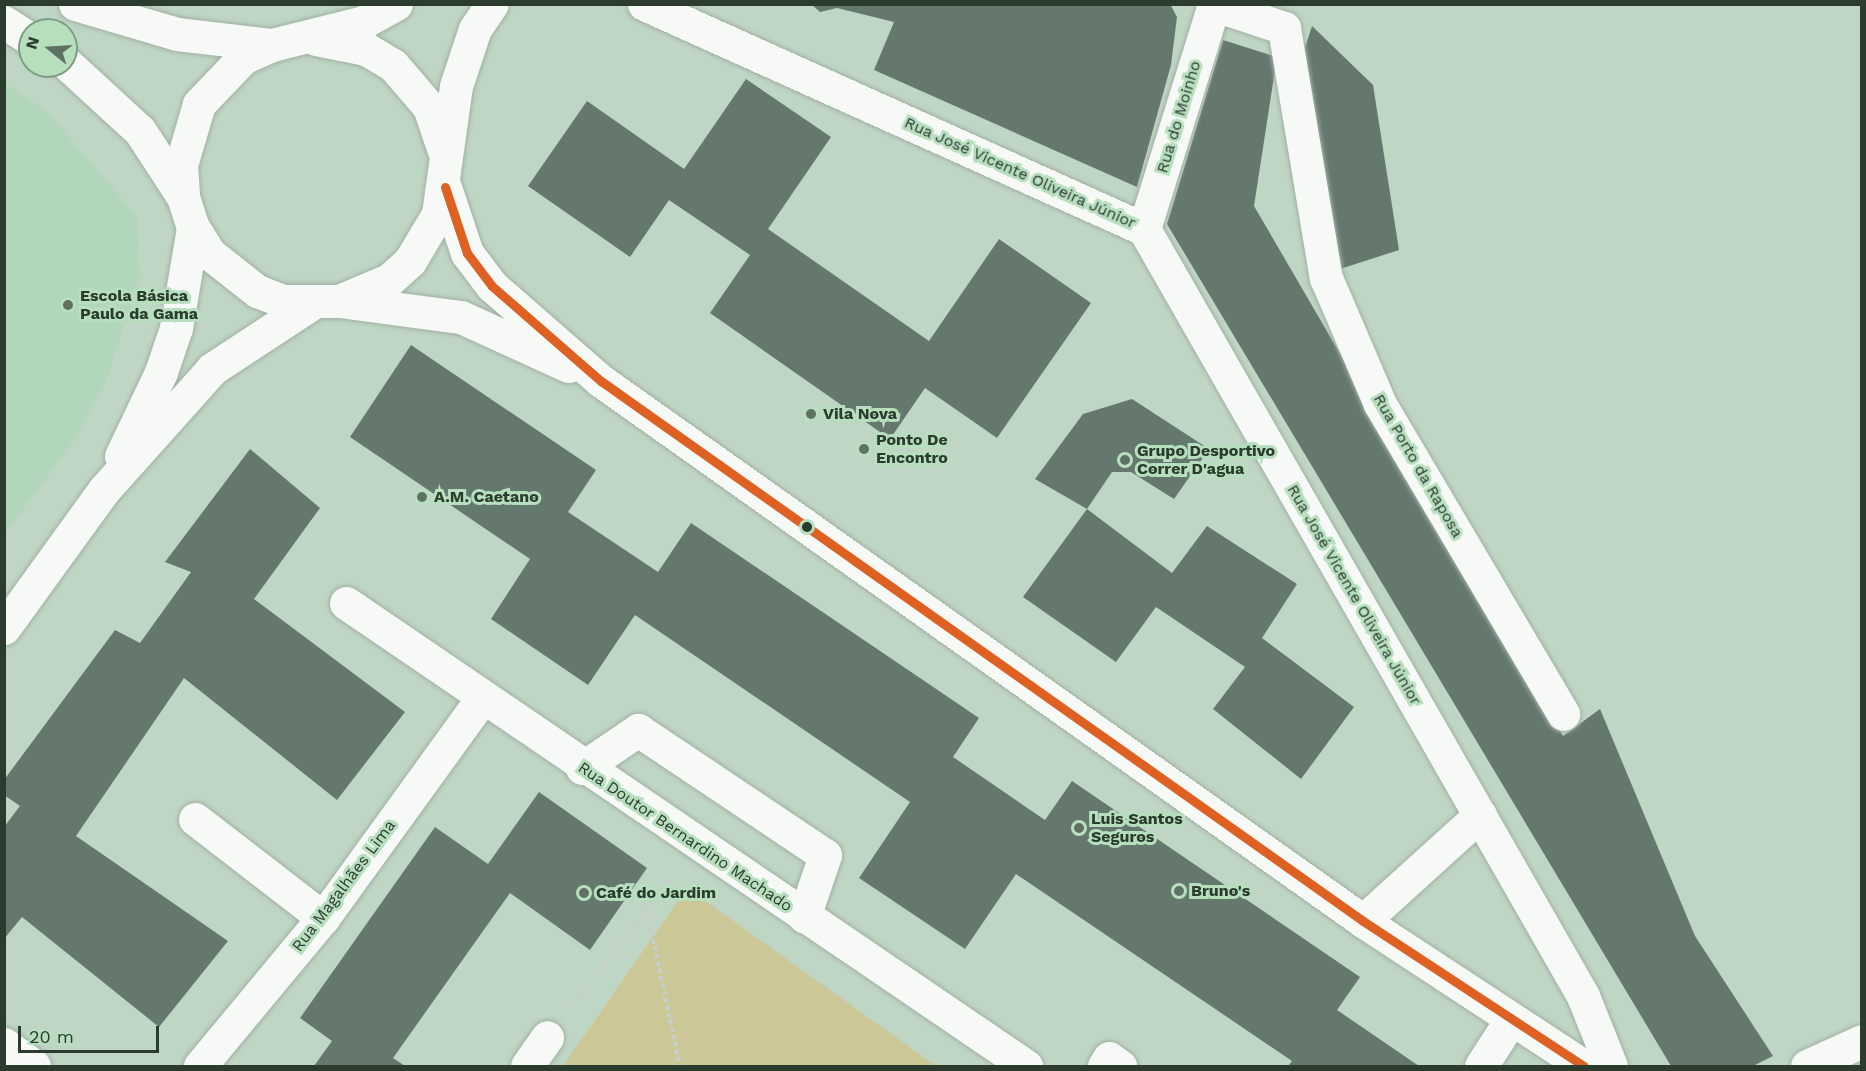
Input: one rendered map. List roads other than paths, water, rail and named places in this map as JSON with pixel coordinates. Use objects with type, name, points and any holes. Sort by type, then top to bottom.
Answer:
[{"type":"street","points":[[75,4],[177,34],[272,45]]},
{"type":"street","points":[[396,4],[364,22],[272,45],[243,58],[199,104],[181,165],[183,197],[193,228],[233,276],[265,294],[461,317],[601,381]]},
{"type":"street","points":[[4,628],[104,490],[213,369],[325,302],[389,280],[410,261],[427,239],[445,173],[456,86],[474,29],[492,4]]},
{"type":"street","name":"Rua José Vicente Oliveira Júnior","points":[[644,4],[1144,229],[1583,996],[1611,1066]]},
{"type":"street","name":"Rua do Moinho","points":[[1144,229],[1213,5]]},
{"type":"street","name":"Rua Porto da Raposa","points":[[1213,5],[1284,28],[1326,278],[1380,404],[1563,714]]},
{"type":"street","points":[[4,21],[18,31]]},
{"type":"street","points":[[304,38],[366,49],[393,65],[429,107],[466,253],[492,286],[601,381],[1363,921],[1510,1021],[1584,1066]]},
{"type":"street","points":[[78,74],[140,131],[183,197]]},
{"type":"street","points":[[104,490],[161,372],[188,276],[193,228]]},
{"type":"street","name":"Rua Doutor Bernardino Machado","points":[[346,603],[482,700],[1026,1066]]},
{"type":"street","name":"Rua Magalhães Lima","points":[[200,1066],[323,918],[482,700]]},
{"type":"street","points":[[582,768],[638,730],[825,855],[804,917]]},
{"type":"street","points":[[1363,921],[1480,815]]},
{"type":"street","points":[[195,819],[323,918]]},
{"type":"street","points":[[1481,1066],[1510,1021]]},
{"type":"street","points":[[526,1066],[547,1038]]},
{"type":"street","points":[[1807,1066],[1862,1041]]},
{"type":"street","points":[[4,1044],[34,1066]]},
{"type":"street","points":[[1104,1066],[1109,1058],[1120,1066]]},
{"type":"place","name":"Escola Básica Paulo da Gama","points":[[68,305]]},
{"type":"place","name":"Vila Nova","points":[[811,414]]},
{"type":"place","name":"Ponto De Encontro","points":[[864,449]]},
{"type":"place","name":"Grupo Desportivo Correr D'agua","points":[[1125,460]]},
{"type":"place","name":"A.M. Caetano","points":[[422,497]]},
{"type":"place","name":"Luis Santos Seguros","points":[[1079,828]]},
{"type":"place","name":"Bruno's","points":[[1179,891]]},
{"type":"place","name":"Café do Jardim","points":[[584,893]]}]
